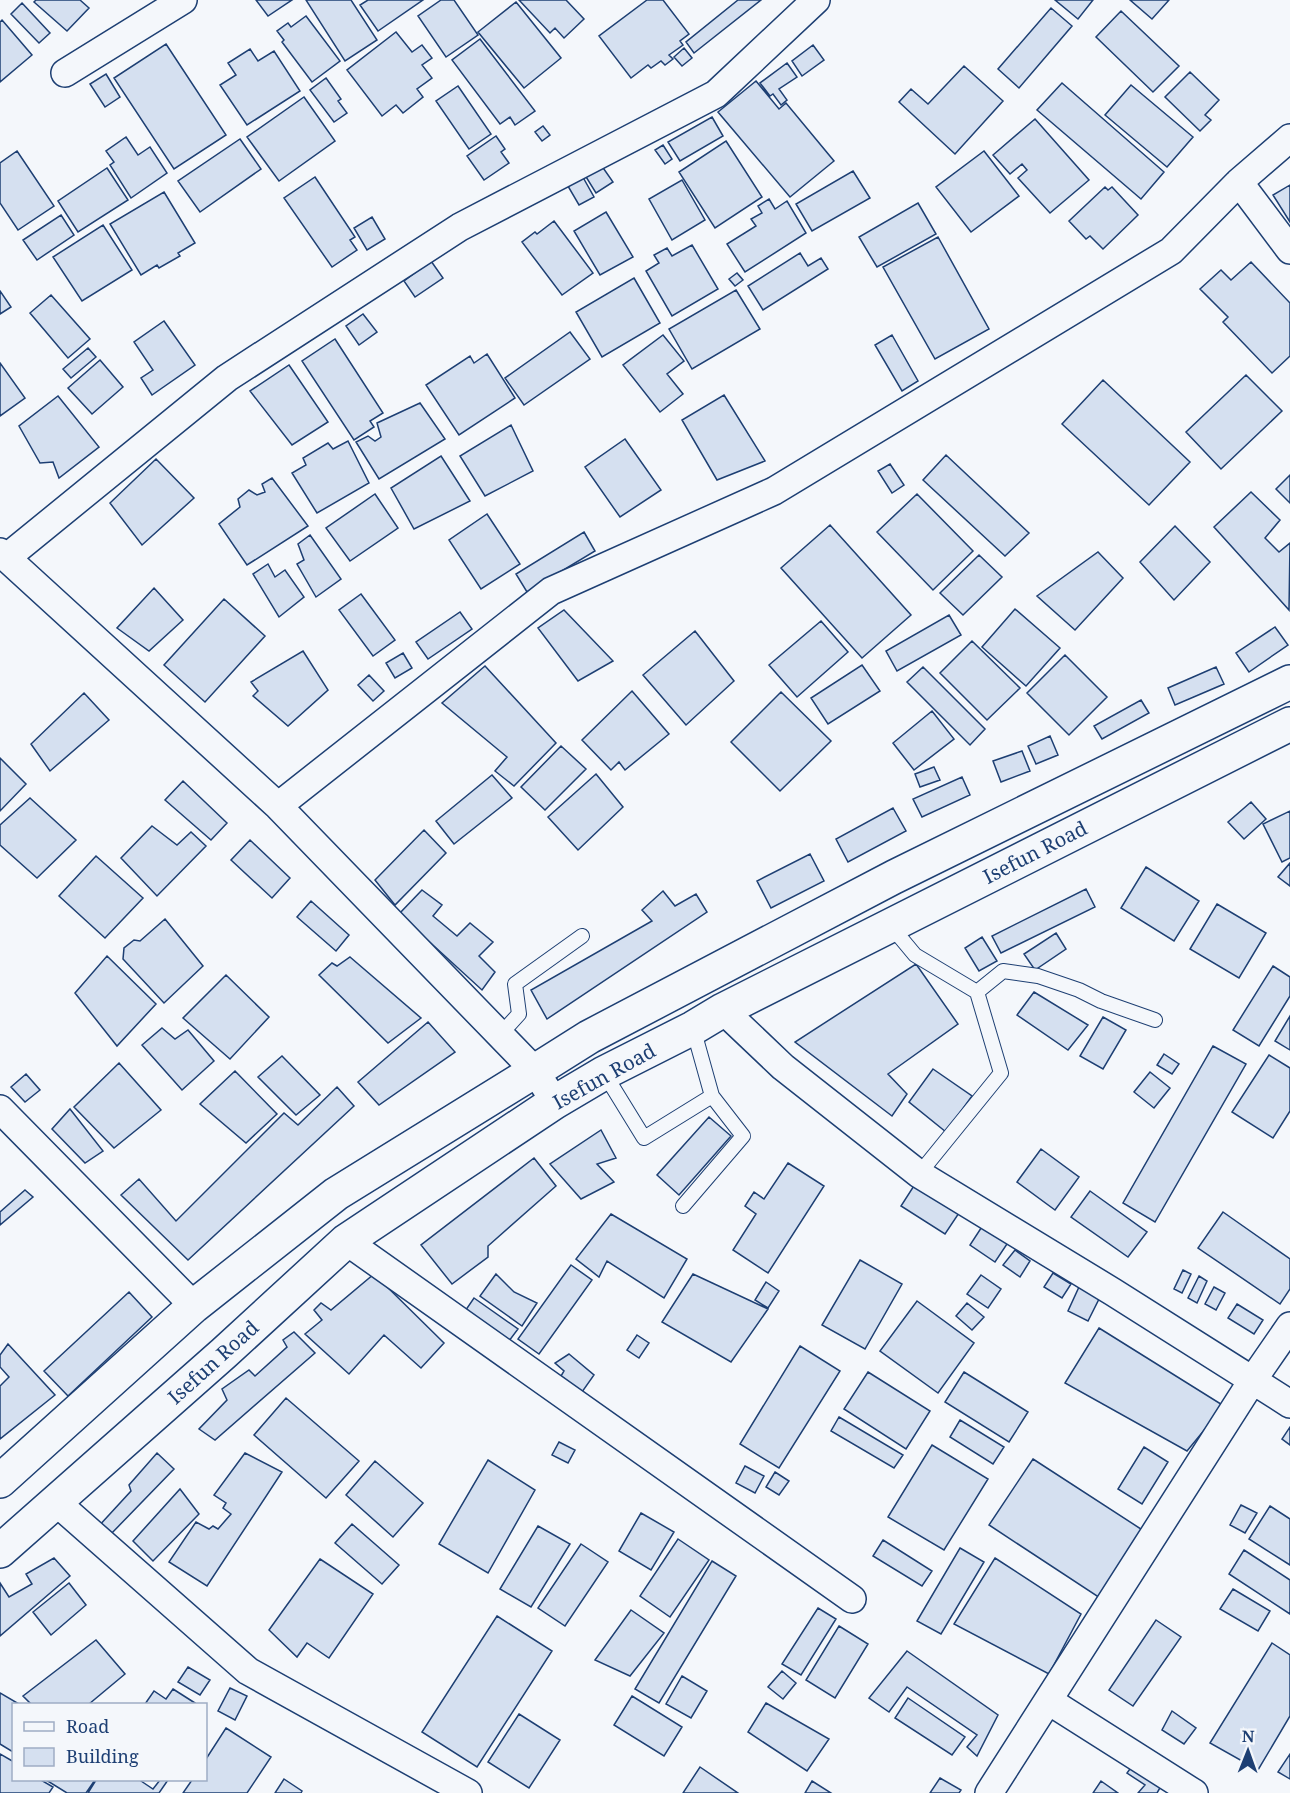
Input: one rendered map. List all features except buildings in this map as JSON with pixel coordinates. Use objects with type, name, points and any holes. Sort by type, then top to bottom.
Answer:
[{"type":"street","points":[[65,74],[183,0]]},
{"type":"street","points":[[555,1102],[535,1071],[278,806],[3,555],[227,378],[460,227],[716,94],[816,0]]},
{"type":"street","points":[[278,806],[550,591],[774,490],[1171,251],[1239,182],[1290,138]]},
{"type":"street","points":[[1239,182],[1290,250]]},
{"type":"street","name":"Isefun Road","points":[[0,1481],[194,1306],[336,1194],[589,1037],[894,877],[1290,682]]},
{"type":"street","name":"Isefun Road","points":[[0,1551],[224,1353],[346,1241],[555,1102],[604,1073],[693,1028],[723,1010],[1290,724]]},
{"type":"street","points":[[723,1010],[783,1067],[919,1174],[1113,1292],[1290,1404]]},
{"type":"street","points":[[0,1109],[194,1306]]},
{"type":"street","points":[[346,1241],[852,1599]]},
{"type":"street","points":[[989,1793],[1252,1381],[1290,1326]]},
{"type":"street","points":[[56,1502],[248,1671],[468,1793]]},
{"type":"street","points":[[1049,1701],[1194,1793]]},
{"type":"lane","points":[[890,925],[915,955],[977,992],[1001,1072],[919,1174]]},
{"type":"lane","points":[[500,1035],[519,1014],[515,984],[582,936]]},
{"type":"lane","points":[[977,992],[1002,971],[1038,976],[1155,1020]]},
{"type":"lane","points":[[683,1206],[743,1136],[712,1096],[693,1028]]},
{"type":"lane","points":[[604,1073],[644,1138],[712,1096]]}]
